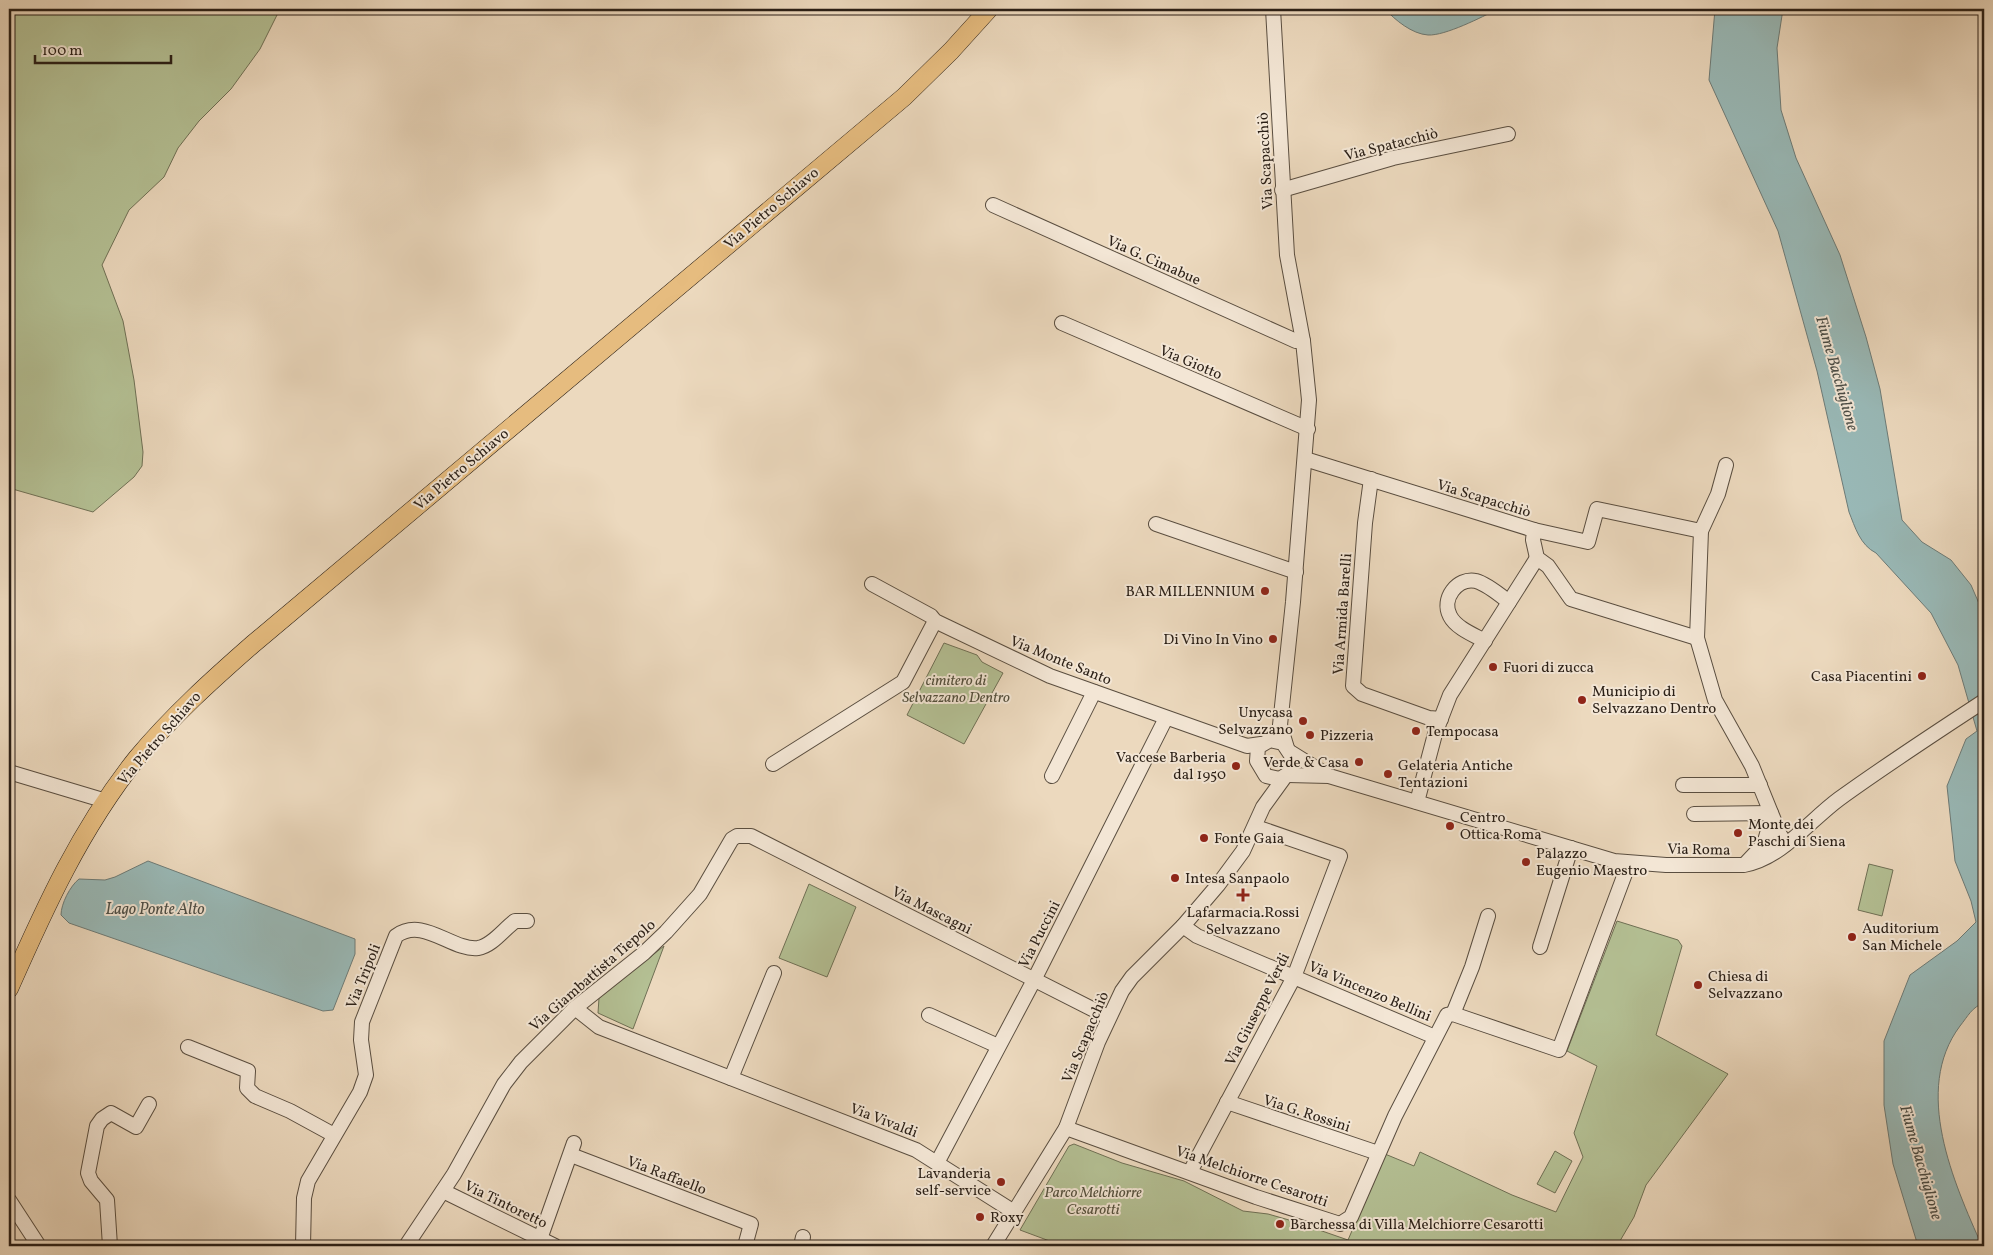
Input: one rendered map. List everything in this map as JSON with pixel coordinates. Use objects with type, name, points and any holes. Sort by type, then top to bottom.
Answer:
[{"type":"main road","name":"Via Pietro Schiavo","points":[[9,989],[52,892],[106,801],[138,757],[198,692],[904,97],[951,51],[989,9]]},
{"type":"street","name":"Via Scapacchiò","points":[[1273,9],[1287,255],[1309,383],[1306,459],[1280,726],[1288,750]]},
{"type":"street","name":"Via Spatacchiò","points":[[1282,190],[1393,158],[1508,134]]},
{"type":"street","name":"Via G. Cimabue","points":[[993,205],[1296,341],[1303,341]]},
{"type":"street","name":"Via Giotto","points":[[1062,323],[1308,429]]},
{"type":"street","name":"Via Scapacchiò","points":[[1306,459],[1534,530],[1532,540],[1538,558]]},
{"type":"street","points":[[1726,466],[1718,494],[1701,531],[1697,638],[1715,700],[1760,785],[1786,844]]},
{"type":"street","name":"Via Armida Barelli","points":[[1371,479],[1365,523],[1353,686],[1362,694],[1429,718],[1441,719]]},
{"type":"street","points":[[1534,530],[1588,542],[1596,510],[1701,531]]},
{"type":"street","points":[[1156,524],[1296,572]]},
{"type":"street","points":[[1417,802],[1450,694],[1538,558],[1548,566],[1571,599],[1697,638]]},
{"type":"street","points":[[1484,641],[1456,624],[1450,616],[1447,607],[1455,586],[1464,581],[1477,582],[1510,602]]},
{"type":"street","name":"Via Monte Santo","points":[[872,584],[931,616],[935,622],[1050,676],[1166,718],[1257,747]]},
{"type":"street","points":[[773,764],[903,682],[935,622]]},
{"type":"street","points":[[1052,776],[1094,692]]},
{"type":"street","name":"Via Roma","points":[[1288,750],[1329,776],[1571,848],[1629,863],[1744,866],[1754,864],[1772,854],[1837,800],[1984,701]]},
{"type":"street","name":"Via Puccini","points":[[937,1163],[1034,980],[1166,718]]},
{"type":"street","points":[[1257,747],[1280,726]]},
{"type":"street","points":[[1279,741],[1288,750],[1294,763],[1286,777],[1275,780],[1263,772],[1257,747],[1279,741]]},
{"type":"street","points":[[9,772],[106,801]]},
{"type":"street","name":"Via Scapacchiò","points":[[1263,772],[1263,807]]},
{"type":"street","name":"Via Roma","points":[[1286,777],[1329,776]]},
{"type":"street","name":"Via Scapacchiò","points":[[993,1246],[1066,1128],[1108,1016],[1132,977],[1183,926],[1218,885],[1243,851],[1256,827],[1263,807],[1286,777]]},
{"type":"street","points":[[1683,785],[1760,785]]},
{"type":"street","points":[[1694,814],[1772,815]]},
{"type":"street","points":[[1744,866],[1764,844],[1769,833],[1772,815]]},
{"type":"street","name":"Via Giuseppe Verdi","points":[[1190,1172],[1294,977],[1340,856],[1256,827]]},
{"type":"street","points":[[1769,833],[1772,854]]},
{"type":"street","name":"Via Mascagni","points":[[740,835],[751,836],[1108,1016]]},
{"type":"street","name":"Via Giambattista Tiepolo","points":[[406,1246],[477,1136],[504,1084],[521,1062],[576,1008],[644,953],[666,932],[700,894],[732,839],[740,835]]},
{"type":"street","points":[[1540,948],[1571,848]]},
{"type":"street","points":[[1453,1014],[1558,1050],[1629,863]]},
{"type":"street","name":"Via Melchiorre Cesarotti","points":[[1066,1128],[1256,1197],[1340,1224],[1351,1217],[1378,1153],[1435,1037],[1447,1015],[1453,1014],[1472,967],[1488,916]]},
{"type":"street","name":"Via Tripoli","points":[[303,1246],[304,1198],[308,1180],[334,1135],[347,1118],[366,1075],[361,1040],[362,1022],[396,936],[404,931],[426,932],[461,945],[478,948],[487,944],[515,921],[527,921]]},
{"type":"street","name":"Via Vincenzo Bellini","points":[[1183,926],[1197,936],[1435,1037]]},
{"type":"street","points":[[731,1078],[774,973]]},
{"type":"street","name":"Via Vivaldi","points":[[576,1008],[599,1027],[916,1150],[1014,1212]]},
{"type":"street","points":[[929,1014],[998,1046]]},
{"type":"street","points":[[188,1047],[248,1071],[246,1088],[255,1096],[290,1111],[334,1135]]},
{"type":"street","name":"Via G. Rossini","points":[[1227,1102],[1378,1153]]},
{"type":"street","points":[[110,1246],[107,1200],[91,1181],[88,1173],[97,1126],[102,1119],[111,1113],[136,1128],[149,1104]]},
{"type":"street","name":"Via Raffaello","points":[[540,1240],[573,1149],[751,1224],[745,1246]]},
{"type":"street","name":"Via Tintoretto","points":[[443,1190],[555,1246]]},
{"type":"street","points":[[9,1200],[39,1246]]},
{"type":"green space","points":[[9,9],[280,9],[260,49],[231,89],[199,121],[178,148],[164,177],[129,210],[102,265],[123,321],[134,380],[143,452],[142,466],[134,477],[93,512],[9,488]]},
{"type":"green space","name":"cimitero di Selvazzano Dentro","points":[[944,643],[977,655],[982,662],[1003,673],[964,744],[907,715]]},
{"type":"green space","points":[[1869,864],[1893,870],[1882,916],[1858,910]]},
{"type":"green space","points":[[809,884],[856,907],[827,977],[779,958]]},
{"type":"green space","name":"Parco Melchiorre Cesarotti","points":[[1617,921],[1678,940],[1682,946],[1656,1035],[1728,1074],[1646,1185],[1634,1217],[1617,1246],[1063,1246],[1020,1230],[1069,1146],[1074,1144],[1122,1163],[1184,1181],[1243,1211],[1268,1214],[1348,1240],[1385,1154],[1414,1166],[1420,1152],[1512,1195],[1556,1212],[1583,1157],[1574,1133],[1597,1066],[1567,1051]]},
{"type":"green space","points":[[664,946],[633,1029],[598,1013],[599,998]]},
{"type":"green space","points":[[1555,1151],[1572,1161],[1555,1193],[1537,1184]]},
{"type":"water","points":[[1385,9],[1498,9],[1453,29],[1428,35],[1410,29]]},
{"type":"water","name":"Fiume Bacchiglione","points":[[1715,9],[1783,9],[1777,48],[1781,110],[1796,158],[1840,255],[1866,337],[1880,389],[1902,520],[1922,542],[1951,560],[1971,585],[1984,615],[1984,1003],[1973,1009],[1968,1015],[1946,1051],[1939,1079],[1938,1107],[1942,1136],[1950,1166],[1982,1246],[1918,1246],[1893,1164],[1884,1105],[1884,1041],[1910,975],[1957,941],[1976,922],[1971,901],[1955,861],[1947,786],[1966,739],[1977,731],[1958,665],[1931,613],[1876,553],[1870,550],[1859,535],[1849,512],[1817,371],[1778,231],[1709,80]]},
{"type":"water","name":"Lago Ponte Alto","points":[[148,861],[355,939],[355,954],[333,1010],[323,1011],[69,923],[61,915],[72,886],[79,879],[105,880]]},
{"type":"place","name":"BAR MILLENNIUM","points":[[1265,591]]},
{"type":"place","name":"Di Vino In Vino","points":[[1273,639]]},
{"type":"place","name":"Fuori di zucca","points":[[1493,667]]},
{"type":"place","name":"Casa Piacentini","points":[[1922,676]]},
{"type":"place","name":"Municipio di Selvazzano Dentro","points":[[1582,700]]},
{"type":"place","name":"Unycasa Selvazzano","points":[[1303,721]]},
{"type":"place","name":"Tempocasa","points":[[1416,731]]},
{"type":"place","name":"Pizzeria","points":[[1310,735]]},
{"type":"place","name":"Verde & Casa","points":[[1359,762]]},
{"type":"place","name":"Vaccese Barberia dal 1950","points":[[1236,766]]},
{"type":"place","name":"Gelateria Antiche Tentazioni","points":[[1388,774]]},
{"type":"place","name":"Centro Ottica Roma","points":[[1450,826]]},
{"type":"place","name":"Monte dei Paschi di Siena","points":[[1738,833]]},
{"type":"place","name":"Fonte Gaia","points":[[1204,838]]},
{"type":"place","name":"Palazzo Eugenio Maestro","points":[[1526,862]]},
{"type":"place","name":"Intesa Sanpaolo","points":[[1175,878]]},
{"type":"place","name":"Lafarmacia.Rossi Selvazzano","points":[[1243,895]]},
{"type":"place","name":"Auditorium San Michele","points":[[1852,937]]},
{"type":"place","name":"Chiesa di Selvazzano","points":[[1698,985]]},
{"type":"place","name":"Lavanderia self-service","points":[[1001,1182]]},
{"type":"place","name":"Roxy","points":[[980,1217]]},
{"type":"place","name":"Barchessa di Villa Melchiorre Cesarotti","points":[[1280,1224]]}]
